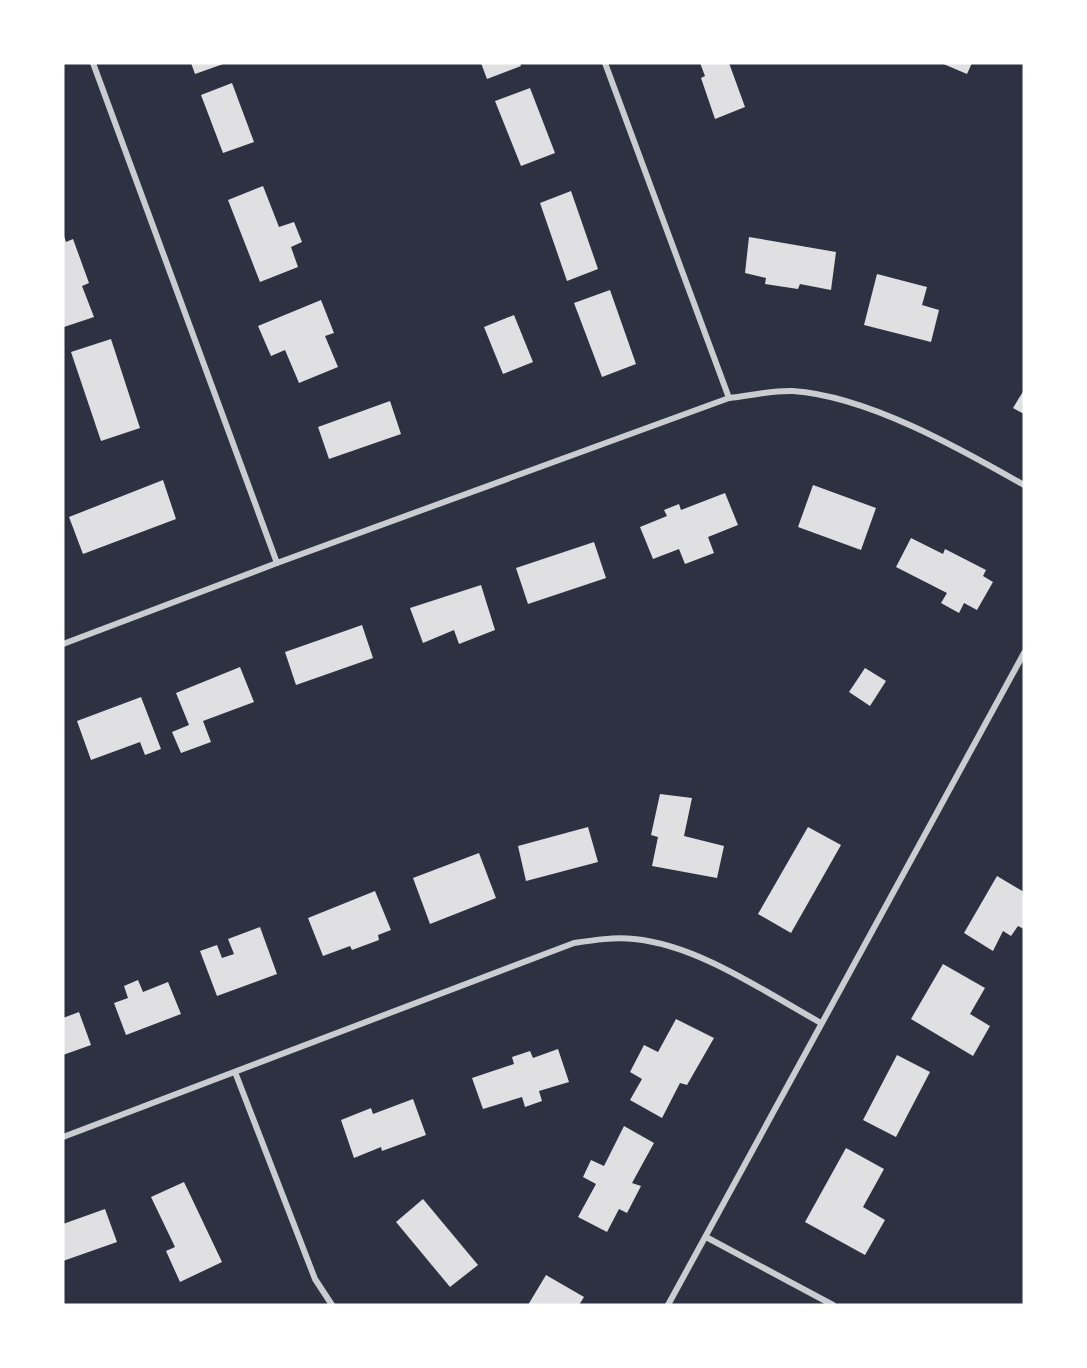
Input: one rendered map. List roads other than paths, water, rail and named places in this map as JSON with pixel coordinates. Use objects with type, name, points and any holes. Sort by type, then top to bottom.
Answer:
[{"type":"street","points":[[93,63],[277,562]]},
{"type":"street","points":[[605,63],[729,398]]},
{"type":"street","points":[[63,644],[277,562],[729,398],[791,391],[840,398],[914,429],[1024,485]]},
{"type":"street","points":[[668,1305],[1024,653]]},
{"type":"street","points":[[63,1137],[574,943],[602,939],[633,939],[690,953],[821,1023]]},
{"type":"street","points":[[235,1072],[315,1279],[332,1305]]},
{"type":"street","points":[[706,1237],[833,1305]]}]
